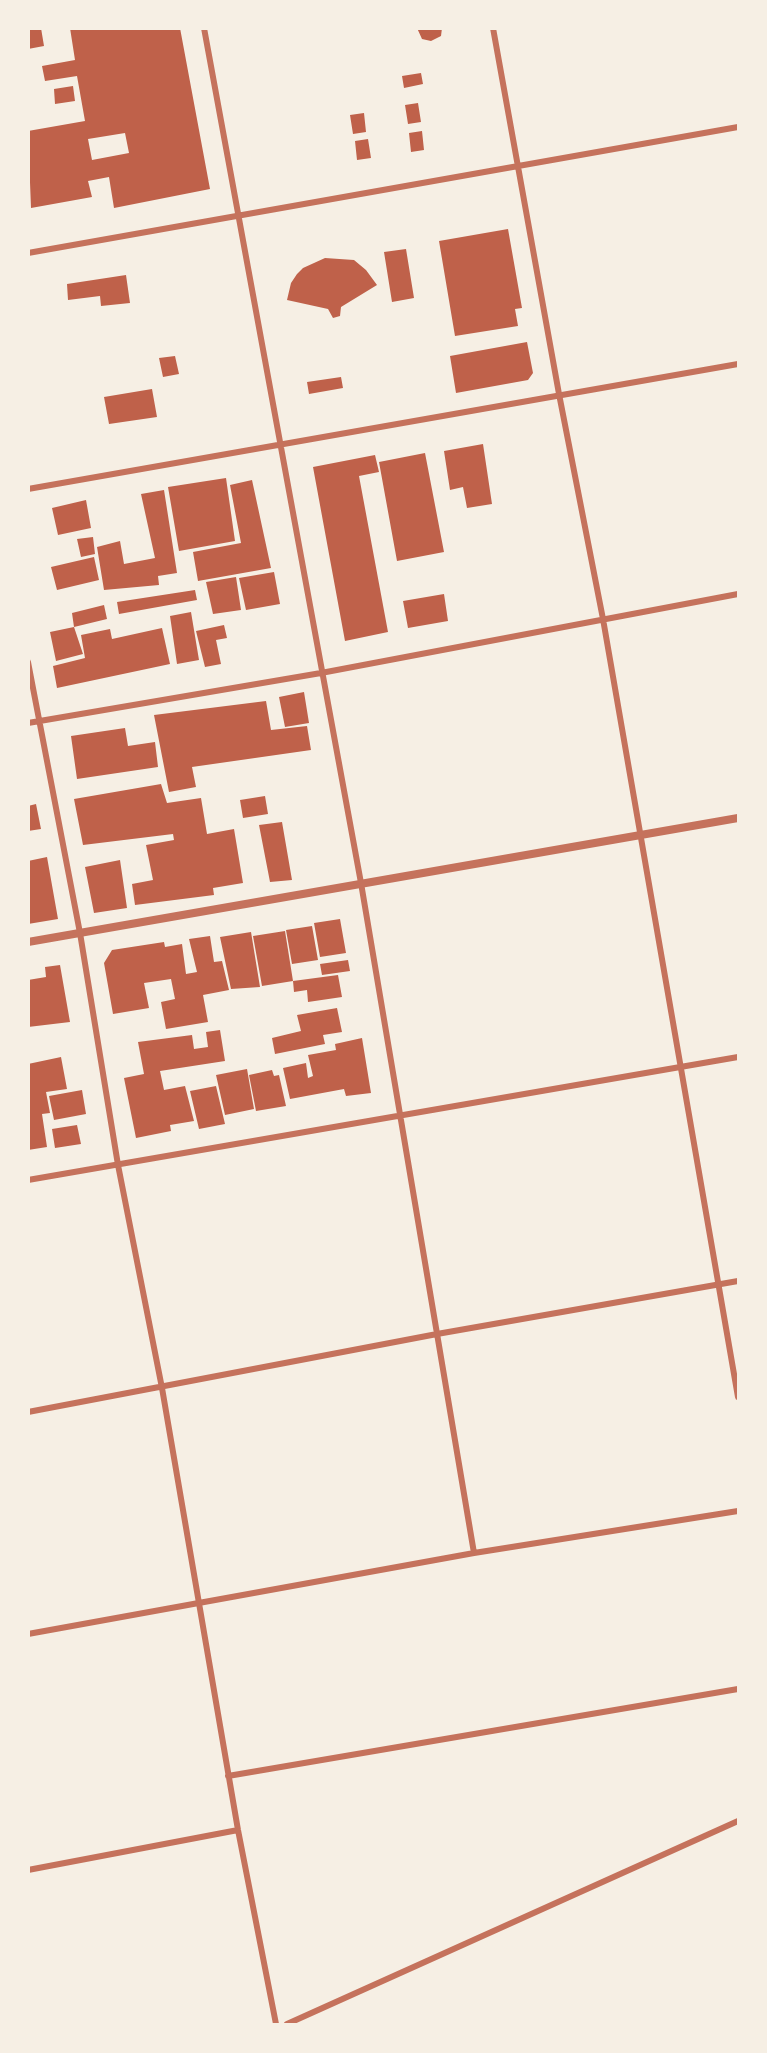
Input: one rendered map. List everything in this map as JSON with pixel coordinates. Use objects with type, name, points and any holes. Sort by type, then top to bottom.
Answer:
[{"type":"street","points":[[204,28],[361,883],[474,1553]]},
{"type":"street","points":[[493,28],[559,393],[603,619],[738,1397]]},
{"type":"street","points":[[28,253],[738,127]]},
{"type":"street","points":[[28,489],[279,446],[559,393],[738,364]]},
{"type":"street","points":[[28,723],[321,673],[738,594]]},
{"type":"street","points":[[28,662],[80,933],[118,1165],[162,1388],[228,1776],[276,2025]]},
{"type":"street","points":[[28,942],[738,818]]},
{"type":"street","points":[[28,1180],[738,1057]]},
{"type":"street","points":[[28,1412],[437,1334],[738,1281]]},
{"type":"street","points":[[28,1634],[197,1601],[474,1553],[738,1511]]},
{"type":"street","points":[[228,1776],[738,1689]]},
{"type":"street","points":[[287,2025],[738,1821]]},
{"type":"street","points":[[28,1869],[238,1830]]},
{"type":"building","points":[[28,28],[41,28],[44,46],[28,49]]},
{"type":"building","points":[[70,28],[180,28],[210,189],[114,208],[109,177],[88,181],[92,197],[31,208],[28,131],[85,121],[77,76],[45,81],[42,66],[75,60]],"holes":[[[125,133],[129,153],[92,160],[88,139]]]},
{"type":"building","points":[[417,28],[442,28],[441,36],[431,41],[422,39]]},
{"type":"building","points":[[421,73],[423,84],[404,88],[402,76]]},
{"type":"building","points":[[73,86],[75,101],[55,104],[54,89]]},
{"type":"building","points":[[418,103],[421,122],[408,124],[405,105]]},
{"type":"building","points":[[364,113],[366,132],[353,134],[350,115]]},
{"type":"building","points":[[422,131],[424,150],[411,152],[409,133]]},
{"type":"building","points":[[368,139],[371,158],[357,160],[355,141]]},
{"type":"building","points":[[508,229],[522,308],[515,309],[518,326],[455,336],[439,241]]},
{"type":"building","points":[[406,249],[414,298],[392,302],[384,252]]},
{"type":"building","points":[[325,258],[354,260],[366,270],[377,285],[341,307],[340,316],[333,318],[328,309],[287,300],[291,283],[297,274],[303,268]]},
{"type":"building","points":[[126,275],[130,303],[101,306],[100,296],[68,300],[67,284]]},
{"type":"building","points":[[527,342],[533,373],[528,380],[456,393],[450,356]]},
{"type":"building","points":[[175,356],[179,374],[163,377],[159,358]]},
{"type":"building","points":[[341,377],[343,388],[309,394],[307,382]]},
{"type":"building","points":[[152,389],[157,417],[109,424],[104,397]]},
{"type":"building","points":[[483,444],[492,504],[467,508],[463,487],[450,490],[444,451]]},
{"type":"building","points":[[425,453],[444,552],[397,561],[379,462]]},
{"type":"building","points":[[375,455],[379,472],[359,476],[388,632],[345,641],[313,467]]},
{"type":"building","points":[[226,478],[235,541],[179,551],[168,487]]},
{"type":"building","points":[[252,480],[271,568],[198,581],[193,552],[241,543],[230,485]]},
{"type":"building","points":[[164,490],[177,573],[158,576],[159,585],[104,590],[97,547],[120,541],[124,564],[155,558],[141,494]]},
{"type":"building","points":[[86,500],[91,528],[58,535],[52,508]]},
{"type":"building","points":[[93,537],[95,554],[81,557],[77,539]]},
{"type":"building","points":[[94,557],[99,580],[57,590],[51,567]]},
{"type":"building","points":[[274,572],[280,604],[246,610],[239,578]]},
{"type":"building","points":[[236,577],[241,610],[213,614],[206,582]]},
{"type":"building","points":[[195,590],[197,600],[119,614],[117,602]]},
{"type":"building","points":[[444,594],[448,621],[408,628],[403,601]]},
{"type":"building","points":[[104,605],[107,619],[74,627],[72,613]]},
{"type":"building","points":[[191,612],[199,660],[177,664],[170,616]]},
{"type":"building","points":[[224,625],[227,638],[216,640],[221,664],[205,667],[196,631]]},
{"type":"building","points":[[74,627],[83,654],[56,661],[50,632]]},
{"type":"building","points":[[162,628],[170,664],[57,688],[53,666],[85,658],[81,635],[110,629],[112,639]]},
{"type":"building","points":[[304,692],[309,723],[285,727],[279,697]]},
{"type":"building","points":[[266,701],[271,730],[307,726],[311,750],[192,767],[196,787],[169,792],[154,715]]},
{"type":"building","points":[[125,728],[128,746],[155,742],[158,767],[77,779],[71,736]]},
{"type":"building","points":[[161,784],[167,803],[201,798],[207,834],[234,829],[243,883],[213,888],[214,895],[135,905],[132,884],[153,880],[146,845],[174,840],[173,834],[83,845],[74,799]]},
{"type":"building","points":[[265,796],[268,814],[243,818],[240,800]]},
{"type":"building","points":[[36,804],[41,829],[28,831],[28,806]]},
{"type":"building","points":[[282,822],[292,880],[270,882],[259,825]]},
{"type":"building","points":[[47,857],[58,919],[28,924],[28,861]]},
{"type":"building","points":[[120,860],[127,908],[94,913],[85,867]]},
{"type":"building","points":[[340,919],[346,953],[320,957],[314,923]]},
{"type":"building","points":[[312,926],[318,960],[292,964],[286,930]]},
{"type":"building","points":[[285,931],[293,981],[262,986],[253,936]]},
{"type":"building","points":[[251,932],[260,987],[231,989],[220,937]]},
{"type":"building","points":[[210,936],[214,962],[222,961],[229,990],[203,995],[208,1022],[166,1029],[161,1002],[175,999],[171,979],[144,983],[149,1008],[113,1014],[104,963],[112,950],[164,942],[165,947],[182,944],[186,974],[197,972],[189,939]]},
{"type":"building","points":[[348,960],[350,971],[322,975],[320,964]]},
{"type":"building","points":[[60,965],[70,1022],[28,1027],[28,980],[46,977],[45,967]]},
{"type":"building","points":[[338,975],[342,997],[308,1002],[307,990],[294,992],[293,981]]},
{"type":"building","points":[[337,1008],[342,1032],[323,1035],[325,1044],[275,1054],[272,1038],[301,1031],[297,1015]]},
{"type":"building","points":[[220,1030],[225,1061],[160,1071],[164,1090],[185,1086],[194,1121],[170,1125],[171,1131],[136,1138],[124,1078],[144,1074],[138,1042],[192,1035],[194,1049],[208,1047],[206,1032]]},
{"type":"building","points":[[362,1038],[371,1093],[346,1096],[344,1089],[290,1099],[283,1068],[306,1063],[308,1078],[313,1076],[308,1055],[336,1050],[335,1044]]},
{"type":"building","points":[[61,1057],[67,1089],[46,1092],[50,1113],[42,1114],[47,1147],[28,1150],[28,1064]]},
{"type":"building","points":[[247,1069],[254,1109],[225,1115],[216,1075]]},
{"type":"building","points":[[272,1070],[274,1076],[279,1075],[286,1106],[256,1111],[249,1075]]},
{"type":"building","points":[[216,1086],[225,1124],[199,1129],[190,1091]]},
{"type":"building","points":[[82,1090],[86,1114],[54,1120],[49,1096]]},
{"type":"building","points":[[77,1125],[81,1144],[55,1148],[52,1129]]}]
